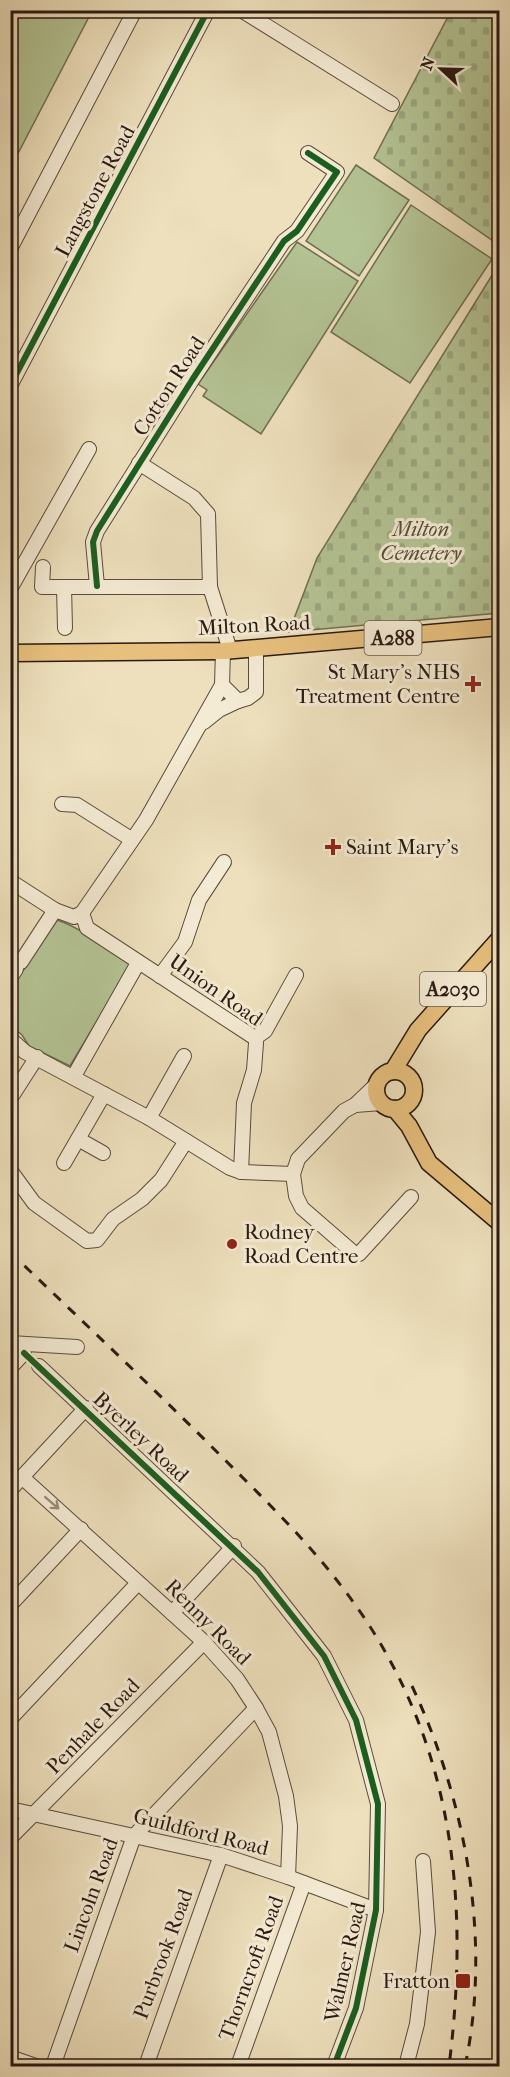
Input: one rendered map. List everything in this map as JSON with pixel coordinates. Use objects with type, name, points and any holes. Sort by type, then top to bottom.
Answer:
[{"type":"main road","name":"Milton Road","points":[[10,653],[226,651],[500,627]]},
{"type":"main road","name":"A2030","points":[[378,1083],[384,1075],[401,1074],[409,1042],[500,938]]},
{"type":"main road","points":[[401,1074],[414,1086],[418,1145]]},
{"type":"main road","points":[[378,1083],[377,1094],[409,1126],[418,1145],[441,1175],[500,1223]]},
{"type":"main road","points":[[389,1106],[406,1106],[413,1097]]},
{"type":"street","points":[[10,249],[135,10]]},
{"type":"street","name":"Langstone Road","points":[[10,386],[208,10]]},
{"type":"street","points":[[241,10],[392,104]]},
{"type":"street","name":"Cotton Road","points":[[97,586],[93,542],[97,531],[284,241],[297,231],[337,172],[308,153]]},
{"type":"street","points":[[10,589],[89,449]]},
{"type":"street","points":[[10,881],[55,910],[74,917],[82,913],[146,820],[222,685],[226,651],[210,587],[208,514],[194,498],[139,463]]},
{"type":"street","points":[[43,567],[42,587],[210,587]]},
{"type":"street","points":[[64,587],[65,628]]},
{"type":"street","points":[[195,730],[219,710],[248,698],[256,692],[256,648]]},
{"type":"street","points":[[222,685],[238,701]]},
{"type":"street","points":[[62,804],[77,805],[131,839]]},
{"type":"street","points":[[160,976],[185,942],[199,900],[224,862]]},
{"type":"street","points":[[16,970],[55,910]]},
{"type":"street","name":"Union Road","points":[[82,913],[87,928],[256,1041],[254,1070],[244,1103],[241,1172]]},
{"type":"street","points":[[74,1076],[138,963]]},
{"type":"street","points":[[256,1041],[266,1031],[296,975]]},
{"type":"street","points":[[15,1042],[37,1058],[74,1076],[241,1172],[293,1174]]},
{"type":"street","points":[[149,1118],[184,1056]]},
{"type":"street","points":[[10,1099],[37,1058]]},
{"type":"street","points":[[378,1083],[355,1105],[344,1111],[298,1159],[293,1174],[296,1196],[302,1208],[355,1254],[359,1254],[411,1197]]},
{"type":"street","points":[[64,1163],[104,1094]]},
{"type":"street","points":[[355,1105],[389,1106]]},
{"type":"street","points":[[78,1139],[103,1154]]},
{"type":"street","points":[[10,1170],[26,1194],[44,1211],[56,1216],[87,1241],[97,1240],[113,1220],[142,1199],[161,1180],[186,1141]]},
{"type":"street","points":[[11,1342],[77,1347]]},
{"type":"street","points":[[10,1368],[24,1353],[11,1342]]},
{"type":"street","name":"Byerley Road","points":[[39,1366],[234,1546]]},
{"type":"street","points":[[10,1490],[86,1408]]},
{"type":"street","name":"Renny Road","points":[[23,1478],[81,1528],[204,1642],[237,1679],[268,1732],[286,1796],[291,1827],[288,1877]]},
{"type":"street","points":[[10,1605],[81,1528]]},
{"type":"street","points":[[172,1612],[234,1546]]},
{"type":"street","name":"Walmer Road","points":[[234,1546],[290,1609],[324,1656],[356,1720],[378,1804],[376,1910],[356,2008],[334,2067]]},
{"type":"street","points":[[10,1719],[138,1583]]},
{"type":"street","name":"Penhale Road","points":[[10,1838],[204,1642]]},
{"type":"street","name":"Lincoln Road","points":[[52,2067],[134,1836],[256,1708]]},
{"type":"street","name":"Guildford Road","points":[[12,1814],[36,1814],[220,1855],[288,1877],[376,1910]]},
{"type":"street","name":"Purbrook Road","points":[[146,2067],[220,1855]]},
{"type":"street","points":[[406,2067],[417,2024],[428,1932],[423,1861]]},
{"type":"street","name":"Thorncroft Road","points":[[238,2067],[304,1883]]},
{"type":"street","points":[[10,2057],[36,2067]]},
{"type":"green space","points":[[10,11],[92,11],[11,167]]},
{"type":"green space","points":[[451,11],[499,11],[499,245],[374,158]]},
{"type":"green space","points":[[356,165],[409,200],[359,276],[306,241]]},
{"type":"green space","points":[[411,205],[492,259],[410,383],[331,332]]},
{"type":"green space","points":[[297,242],[358,281],[261,434],[203,396],[207,390],[198,384]]},
{"type":"green space","name":"Milton Cemetery","points":[[499,264],[499,613],[289,632],[317,558]]},
{"type":"green space","points":[[57,920],[85,934],[131,964],[70,1066],[29,1046],[22,1035],[11,1026],[10,990]]},
{"type":"railway","points":[[10,1252],[164,1400],[281,1517],[342,1587],[379,1641],[408,1697],[430,1755],[445,1815],[454,1876],[457,1938],[455,2002],[449,2066]]},
{"type":"railway","points":[[412,1686],[447,1776],[460,1824],[469,1872],[476,1970],[473,2018],[465,2066]]},
{"type":"cycle path","points":[[10,386],[208,10]]},
{"type":"cycle path","points":[[97,586],[93,542],[97,531],[192,380],[284,241],[297,231],[337,172],[308,153]]},
{"type":"cycle path","points":[[24,1353],[258,1572],[324,1656],[356,1720],[378,1804],[376,1910],[356,2008],[334,2066]]},
{"type":"place","name":"St Mary’s NHS Treatment Centre","points":[[473,684]]},
{"type":"place","name":"Saint Mary's","points":[[333,847]]},
{"type":"place","name":"Rodney Road Centre","points":[[232,1244]]},
{"type":"place","name":"Fratton","points":[[463,1981]]}]
